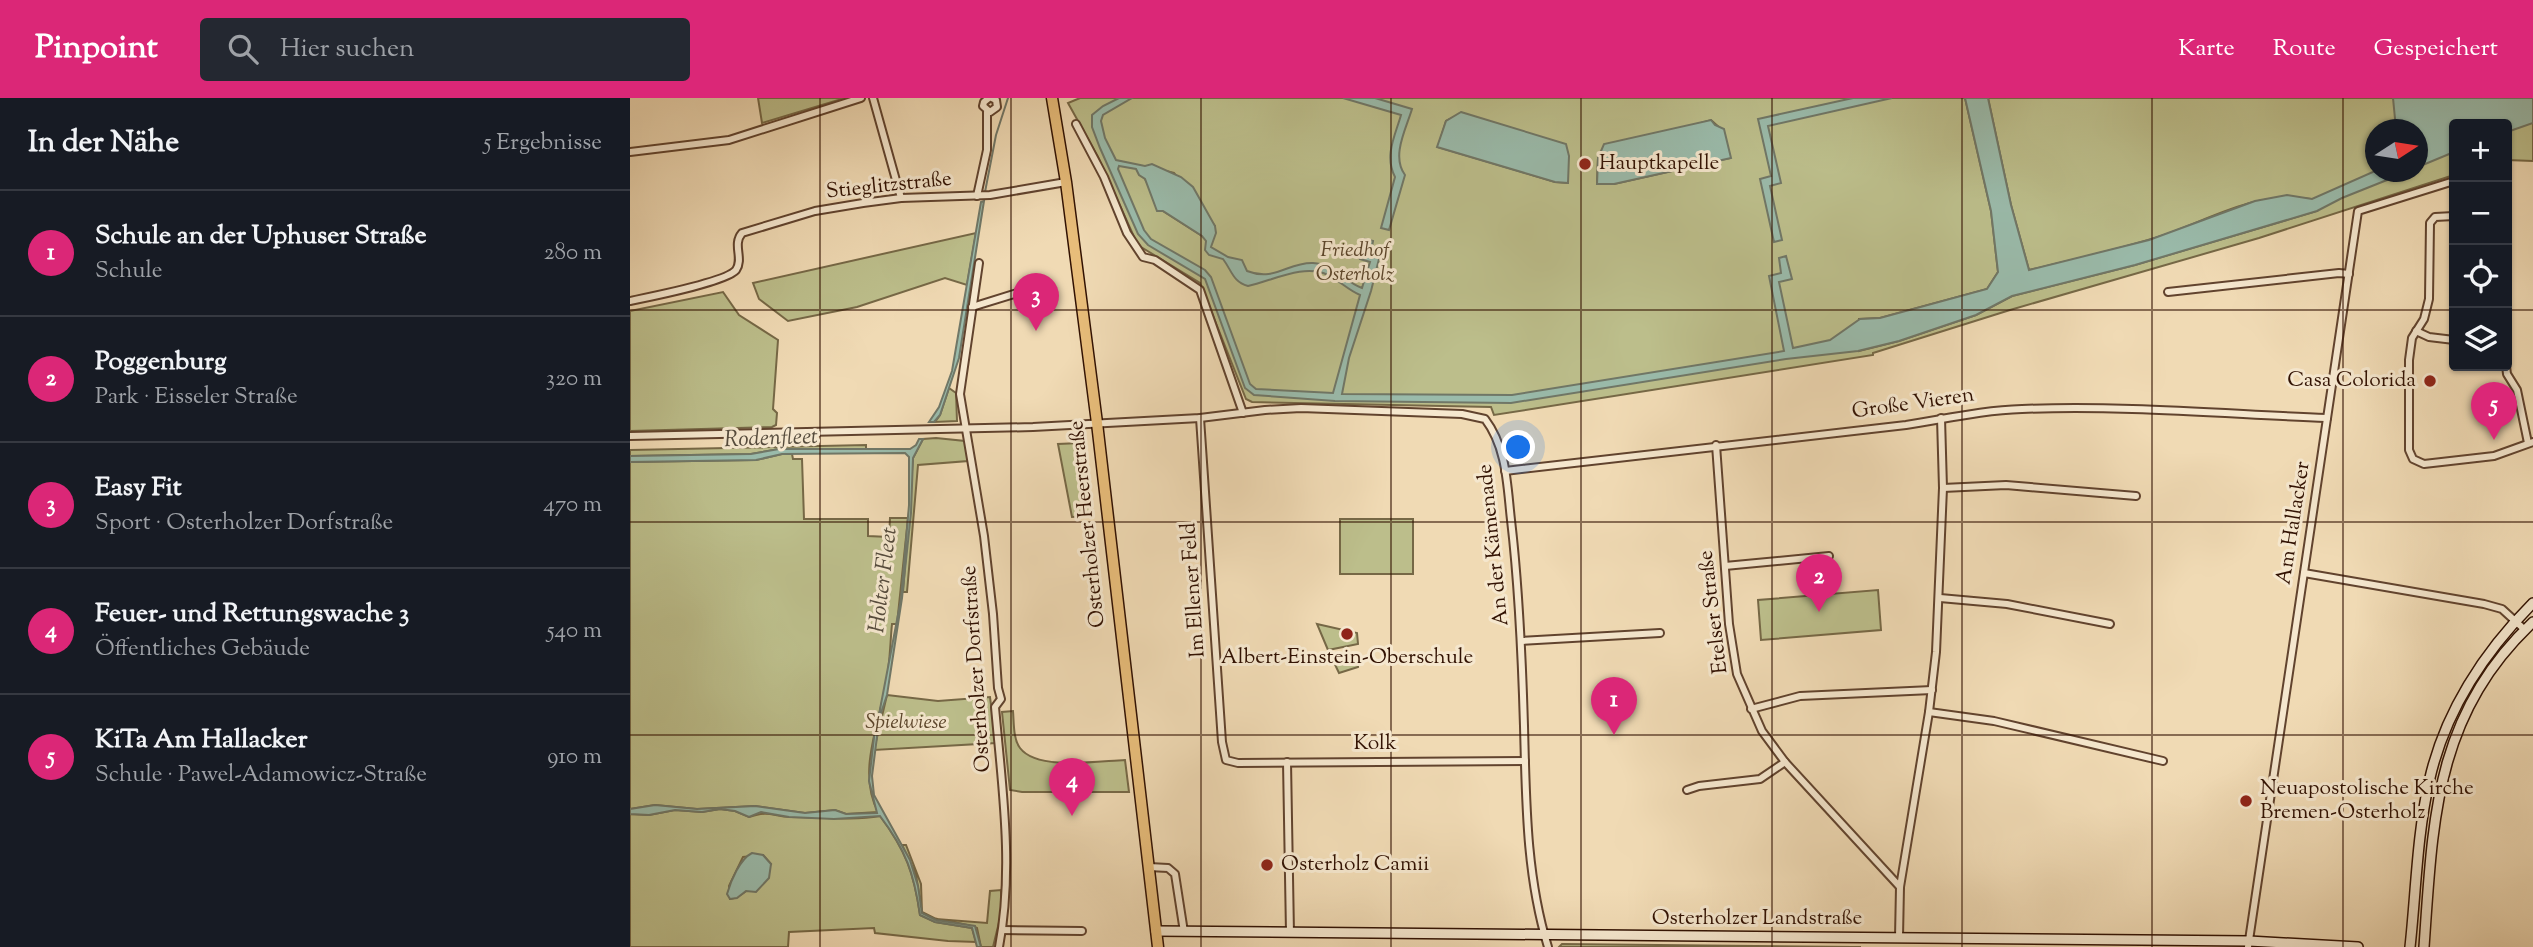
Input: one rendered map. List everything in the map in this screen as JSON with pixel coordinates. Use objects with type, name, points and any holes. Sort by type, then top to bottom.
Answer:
[{"type":"main road","name":"Osterholzer Heerstraße","points":[[1052,98],[1066,182],[1097,423],[1157,947]]},
{"type":"main road","points":[[2410,947],[2424,810],[2431,775],[2460,699],[2490,652],[2533,603]]},
{"type":"main road","points":[[2424,947],[2434,819],[2453,742],[2485,676],[2533,622]]},
{"type":"main road","name":"Osterholzer Landstraße","points":[[1156,931],[1899,937],[2358,947]]},
{"type":"street","points":[[630,152],[729,139],[862,98]]},
{"type":"street","points":[[873,98],[901,198]]},
{"type":"street","points":[[976,196],[987,149],[987,112],[983,104],[990,98],[997,102],[997,107],[992,112],[987,112]]},
{"type":"street","points":[[1076,124],[1104,177],[1127,233],[1143,257],[1155,260],[1200,290],[1244,413]]},
{"type":"street","name":"Stieglitzstraße","points":[[630,301],[733,273],[738,267],[736,245],[742,233],[815,211],[901,198],[976,196],[1066,182]]},
{"type":"street","name":"Am Hallacker","points":[[2248,944],[2358,211],[2451,182]]},
{"type":"street","points":[[2449,216],[2435,217],[2430,223],[2429,299],[2424,319],[2412,338],[2408,402],[2409,450],[2413,459],[2424,464],[2494,456],[2530,442],[2517,390],[2507,371]]},
{"type":"street","name":"Osterholzer Dorfstraße","points":[[979,262],[960,394],[986,555],[1001,699],[995,707],[1004,786],[1006,862],[999,947]]},
{"type":"street","points":[[2168,292],[2348,274]]},
{"type":"street","points":[[972,307],[1043,285]]},
{"type":"street","points":[[2416,331],[2429,337],[2449,339]]},
{"type":"street","name":"An der Kämenade","points":[[630,436],[967,429],[1200,418],[1301,408],[1462,414],[1485,419],[1501,445],[1505,471],[1521,641],[1530,854],[1548,947]]},
{"type":"street","name":"Große Vieren","points":[[1505,471],[1906,425],[1941,418],[2021,409],[2327,418]]},
{"type":"street","name":"Im Ellener Feld","points":[[1200,418],[1221,733],[1226,760]]},
{"type":"street","points":[[1899,937],[1900,887],[1929,712],[1941,598],[1941,418]]},
{"type":"street","name":"Etelser Straße","points":[[1716,445],[1732,649],[1737,674],[1751,709],[1785,762],[1900,887]]},
{"type":"street","points":[[1943,488],[2006,485],[2136,496]]},
{"type":"street","points":[[1726,566],[1829,556]]},
{"type":"street","points":[[2304,573],[2474,601],[2502,609],[2525,630]]},
{"type":"street","points":[[1941,598],[2007,604],[2110,624]]},
{"type":"street","points":[[1521,641],[1660,633]]},
{"type":"street","points":[[1751,709],[1800,696],[1932,690]]},
{"type":"street","points":[[1929,712],[1994,722],[2163,761]]},
{"type":"street","name":"Kolk","points":[[1226,760],[1238,763],[1525,761]]},
{"type":"street","points":[[1287,762],[1290,933]]},
{"type":"street","points":[[1687,790],[1699,786],[1760,779],[1785,762]]},
{"type":"street","points":[[1149,867],[1168,868],[1177,878],[1184,932]]},
{"type":"street","points":[[1002,930],[1082,932]]},
{"type":"green space","points":[[758,98],[845,98],[762,123]]},
{"type":"green space","name":"Friedhof Osterholz","points":[[1080,98],[1965,98],[1991,211],[1998,272],[1987,289],[1880,318],[1859,319],[1859,351],[1899,341],[1976,315],[2012,296],[2135,265],[2317,211],[2311,199],[2270,199],[2233,208],[2158,237],[2029,270],[2011,205],[1988,98],[2533,98],[2533,161],[2512,160],[2512,119],[2449,119],[2449,177],[2259,238],[2010,310],[1873,355],[1494,415],[1491,407],[1252,402],[1246,399],[1200,283],[1141,247],[1098,157],[1068,103]],"holes":[[[1456,116],[1566,149],[1568,183],[1555,182],[1438,147],[1446,121]],[[1711,120],[1720,128],[1730,158],[1614,184],[1597,183],[1598,158],[1603,150]],[[1166,171],[1174,173],[1215,226],[1207,241],[1163,211],[1145,179]]]},
{"type":"green space","points":[[976,233],[967,285],[945,278],[857,307],[788,321],[759,299],[753,283]]},
{"type":"green space","points":[[723,292],[739,315],[778,340],[773,409],[777,413],[776,425],[630,431],[630,311]]},
{"type":"green space","points":[[949,388],[956,393],[957,421],[935,422],[940,415]]},
{"type":"green space","points":[[923,439],[965,441],[968,461],[918,465],[907,592],[903,592],[913,458]]},
{"type":"green space","points":[[1080,443],[1082,480],[1093,516],[1072,517],[1058,444]]},
{"type":"green space","points":[[866,445],[866,449],[779,449],[751,454],[630,456],[630,450]]},
{"type":"green space","points":[[792,454],[793,459],[802,459],[804,519],[868,519],[868,536],[889,537],[890,518],[908,518],[897,624],[892,624],[887,676],[869,765],[872,797],[878,812],[846,814],[835,810],[805,813],[755,806],[697,809],[655,805],[630,809],[630,462],[756,460]]},
{"type":"green space","points":[[1340,519],[1413,519],[1413,574],[1340,574]]},
{"type":"green space","points":[[1878,590],[1881,630],[1761,640],[1758,600]]},
{"type":"green space","points":[[1317,624],[1357,633],[1358,644],[1328,650]]},
{"type":"green space","points":[[1330,654],[1358,654],[1358,667],[1339,673]]},
{"type":"green space","name":"Spielwiese","points":[[887,695],[938,701],[990,697],[996,743],[874,750]]},
{"type":"green space","points":[[1013,711],[1016,740],[1028,755],[1040,760],[1069,763],[1125,760],[1129,792],[1010,790],[1002,712]]},
{"type":"green space","points":[[720,809],[749,817],[766,814],[836,818],[880,816],[908,863],[920,915],[935,922],[972,928],[976,942],[875,933],[874,928],[789,932],[788,947],[630,947],[630,814],[649,815],[675,810],[702,812]],"holes":[[[763,855],[771,864],[747,890],[730,899],[729,886],[743,857]]]},
{"type":"green space","points":[[902,845],[906,845],[921,884],[922,912],[935,918],[922,913],[916,875]]},
{"type":"green space","points":[[1001,890],[1001,914],[993,947],[981,947],[977,928],[937,919],[987,923],[990,891]]},
{"type":"green space","points":[[1562,944],[1852,947],[1559,947]]},
{"type":"shaded area","points":[[1119,98],[1132,98],[1103,115],[1101,121],[1105,138],[1116,160],[1145,166],[1152,164],[1181,177],[1193,187],[1215,226],[1216,233],[1211,247],[1228,257],[1242,260],[1247,271],[1266,274],[1296,265],[1321,264],[1362,288],[1370,262],[1360,259],[1365,239],[1373,241],[1371,253],[1380,255],[1349,358],[1342,394],[1512,395],[1784,351],[1769,276],[1781,273],[1779,258],[1786,256],[1792,279],[1779,282],[1793,348],[1830,340],[1860,319],[1880,318],[1987,289],[1998,272],[1991,211],[1965,98],[1988,98],[2011,205],[2029,270],[2149,240],[2255,201],[2287,195],[2312,199],[2365,175],[2365,182],[2382,182],[2317,211],[2135,265],[2012,296],[1976,315],[1899,341],[1858,351],[1786,359],[1511,403],[1335,401],[1254,395],[1245,388],[1205,279],[1148,245],[1138,234],[1100,148],[1092,127],[1092,115]],"holes":[[[1119,166],[1136,169],[1145,179],[1157,211],[1163,211],[1202,236],[1209,255],[1223,259],[1236,279],[1243,284],[1248,286],[1288,274],[1309,271],[1328,275],[1360,295],[1333,393],[1256,389],[1250,384],[1211,277],[1205,270],[1151,239],[1144,230]]]},
{"type":"shaded area","points":[[1343,98],[1375,98],[1412,109],[1399,151],[1401,168],[1405,175],[1389,230],[1381,228],[1395,177],[1390,154],[1401,115]]},
{"type":"shaded area","points":[[1853,98],[1892,98],[1768,126],[1781,183],[1770,186],[1782,240],[1774,242],[1760,179],[1771,176],[1758,119]]},
{"type":"shaded area","points":[[2393,98],[2533,98],[2533,123],[2512,130],[2512,119],[2449,119],[2449,154],[2428,163],[2428,119],[2395,119]]},
{"type":"shaded area","points":[[1461,112],[1566,144],[1569,156],[1568,183],[1555,182],[1437,147],[1446,121]]},
{"type":"shaded area","points":[[1711,120],[1724,129],[1731,158],[1614,184],[1597,184],[1598,158],[1604,144]]},
{"type":"shaded area","points":[[984,201],[959,358],[940,415],[934,422],[929,422],[939,407],[952,371],[981,202]]},
{"type":"shaded area","points":[[919,439],[923,439],[913,458],[911,513],[902,598],[887,695],[877,725],[901,599],[909,505],[909,457],[905,453],[782,454],[756,460],[630,462],[630,456],[751,454],[779,449],[910,449]]},
{"type":"shaded area","points":[[875,729],[878,729],[872,776],[874,795],[910,860],[922,913],[936,920],[975,926],[981,947],[977,947],[972,928],[935,922],[920,915],[908,862],[880,816],[834,819],[789,817],[761,812],[749,817],[720,809],[630,814],[630,809],[655,805],[697,809],[755,806],[805,813],[835,810],[846,814],[877,813],[869,781]]},
{"type":"shaded area","points":[[752,853],[763,855],[771,864],[769,878],[756,892],[746,891],[737,898],[730,899],[727,894],[734,876]]},
{"type":"waterway","name":"Holter Fleet","points":[[985,192],[996,135],[1008,98]]},
{"type":"place","name":"Hauptkapelle","points":[[1585,164]]},
{"type":"place","name":"Easy Fit","points":[[1036,331]]},
{"type":"place","name":"Casa Colorida","points":[[2430,381]]},
{"type":"place","name":"KiTa Am Hallacker","points":[[2494,440]]},
{"type":"place","name":"Poggenburg","points":[[1819,612]]},
{"type":"place","name":"Albert-Einstein-Oberschule","points":[[1347,634]]},
{"type":"place","name":"Schule an der Uphuser Straße","points":[[1614,735]]},
{"type":"place","name":"Neuapostolische Kirche Bremen-Osterholz","points":[[2246,801]]},
{"type":"place","name":"Feuer- und Rettungswache 3","points":[[1072,816]]},
{"type":"place","name":"Osterholz Camii","points":[[1267,865]]},
{"type":"water label","name":"Rodenfleet","points":[[771,439]]}]
